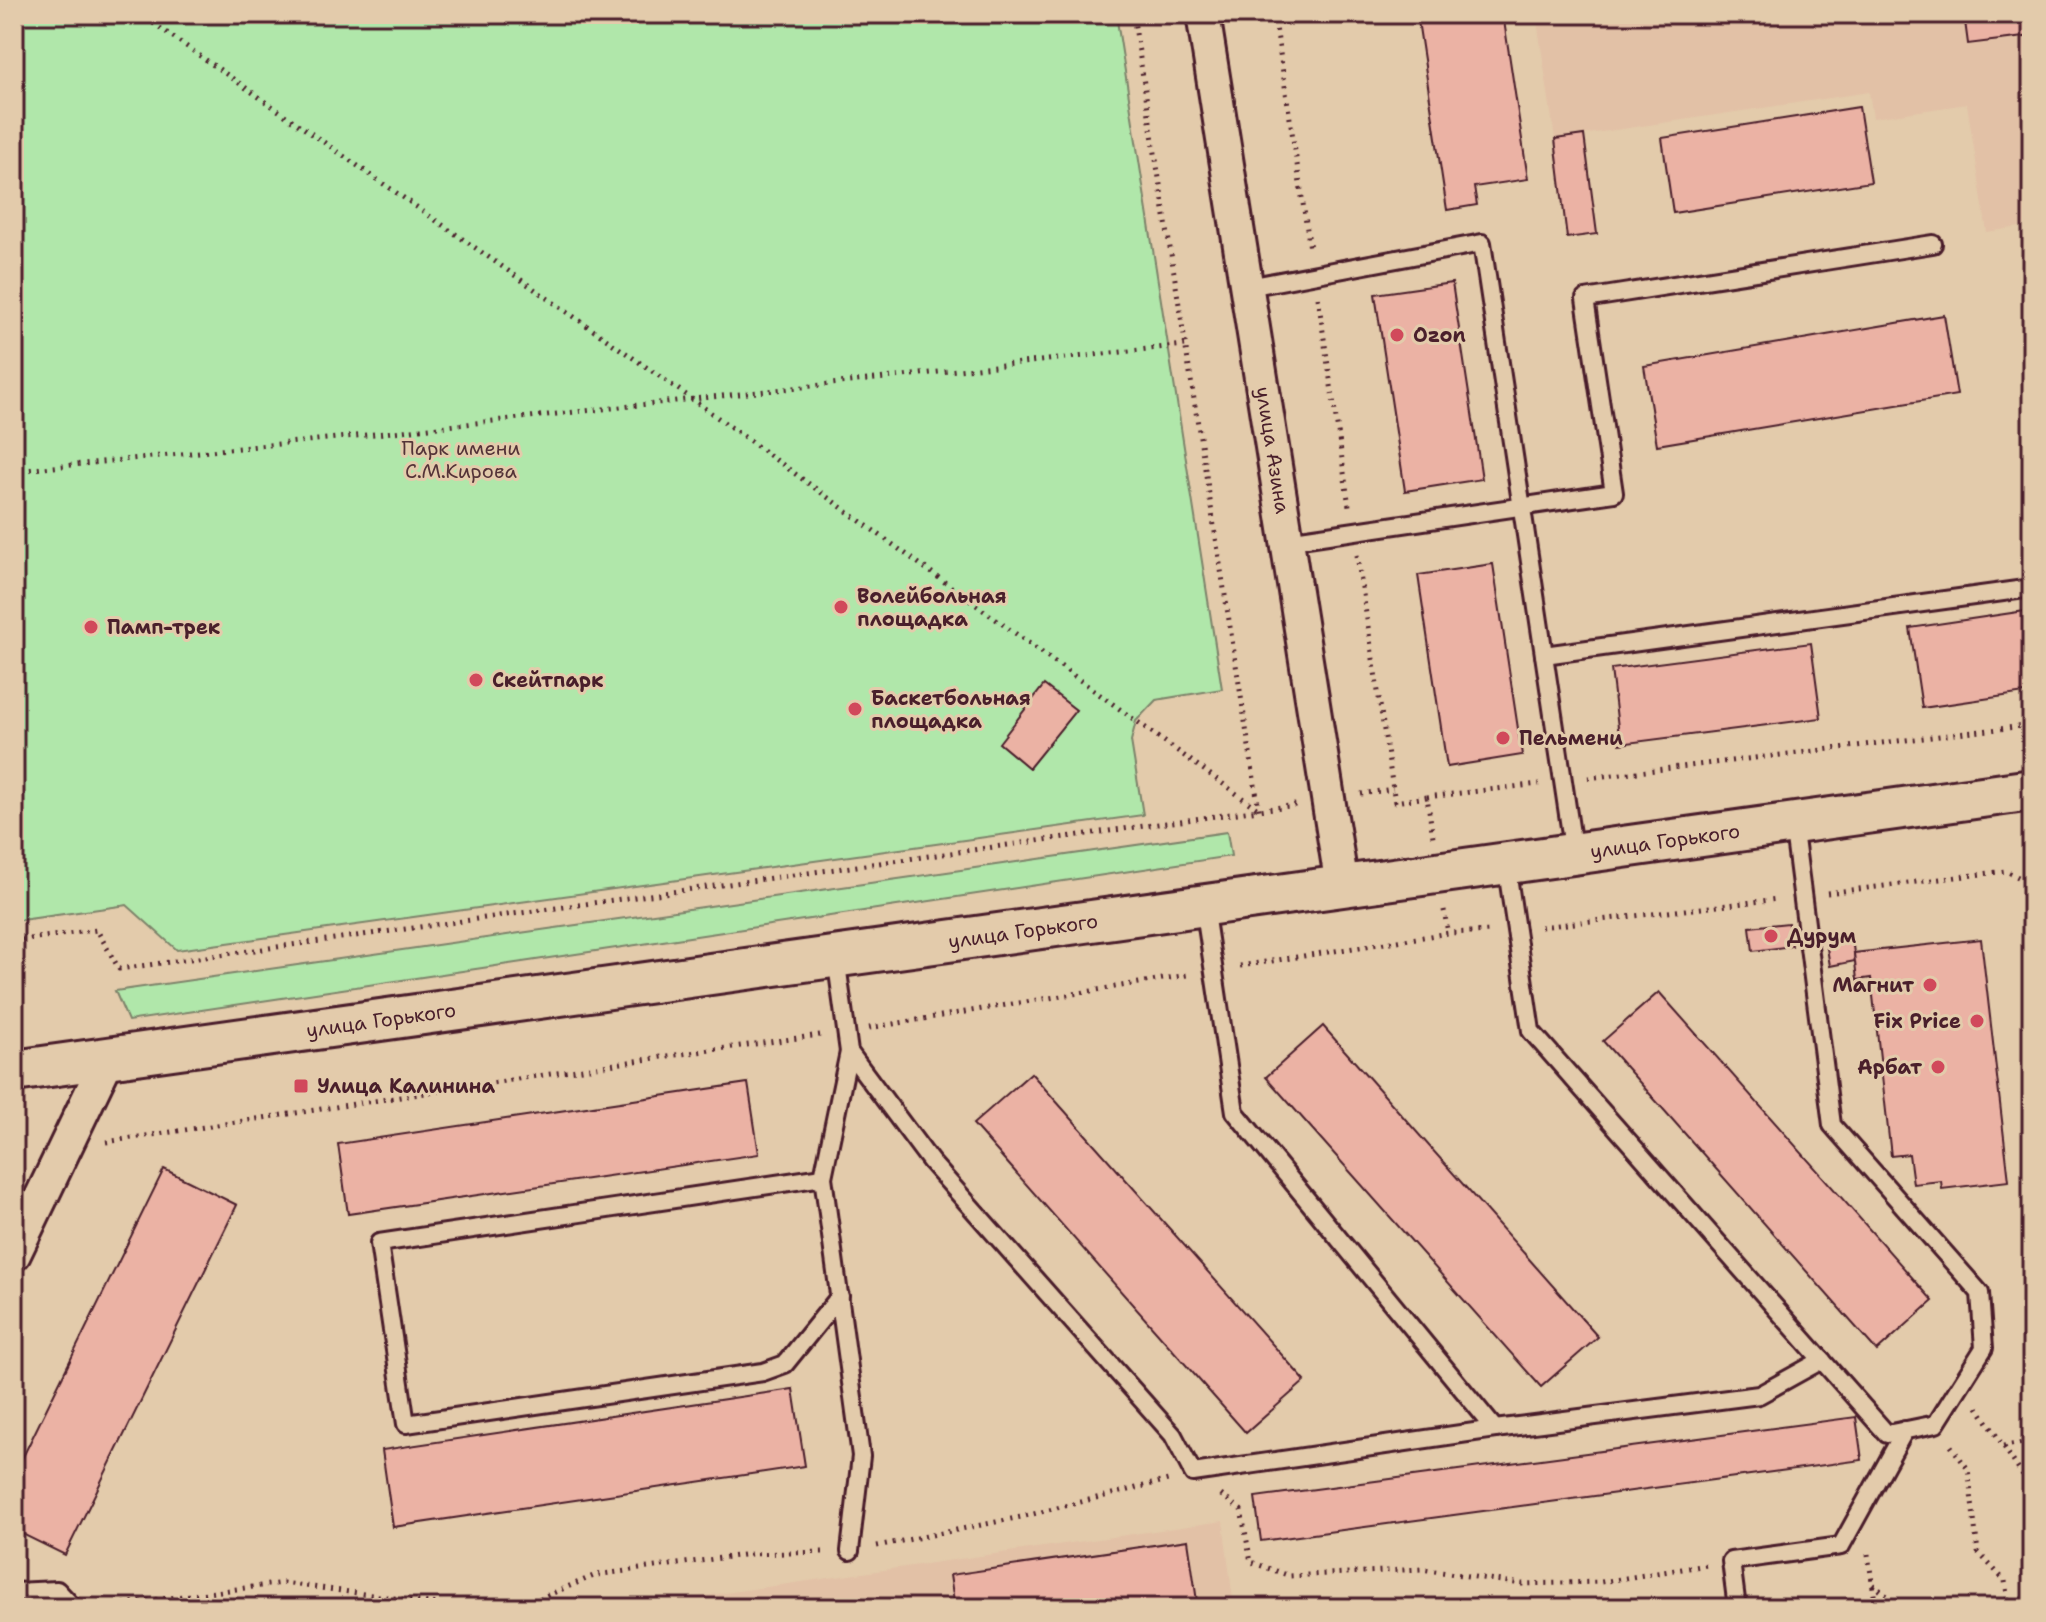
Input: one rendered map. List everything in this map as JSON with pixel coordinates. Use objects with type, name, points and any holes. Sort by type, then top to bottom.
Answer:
[{"type":"street","name":"улица Азина","points":[[1203,14],[1342,886]]},
{"type":"street","name":"улица Горького","points":[[14,1071],[2032,790]]},
{"type":"street","points":[[14,1254],[108,1058]]},
{"type":"lane","points":[[1248,287],[1482,243],[1574,854]]},
{"type":"lane","points":[[1287,541],[1614,493],[1585,299],[1933,244]]},
{"type":"lane","points":[[1544,655],[2032,588]]},
{"type":"lane","points":[[1506,863],[1531,1031],[1887,1434],[1936,1424],[1984,1348],[1980,1293],[1832,1125],[1793,823]]},
{"type":"lane","points":[[1203,905],[1235,1112],[1495,1429]]},
{"type":"lane","points":[[836,957],[849,1052],[823,1177],[861,1456],[850,1551]]},
{"type":"lane","points":[[849,1052],[931,1162],[1173,1435],[1193,1473],[1759,1395],[1822,1360]]},
{"type":"lane","points":[[823,1177],[379,1243],[406,1424],[763,1372],[785,1364],[840,1296]]},
{"type":"lane","points":[[1737,1608],[1731,1561],[1841,1546],[1905,1430]]},
{"type":"lane","points":[[14,1592],[57,1590],[74,1608]]},
{"type":"path","points":[[140,14],[692,399],[1259,810]]},
{"type":"path","points":[[1133,14],[1259,810]]},
{"type":"path","points":[[1274,14],[1395,802],[2032,725]]},
{"type":"path","points":[[14,471],[1185,345]]},
{"type":"path","points":[[14,941],[97,930],[119,969],[1393,789]]},
{"type":"path","points":[[1427,797],[1448,933]]},
{"type":"path","points":[[64,1149],[668,1056],[846,1032],[1448,933],[1517,930],[2006,871],[2032,884]]},
{"type":"path","points":[[1962,1382],[2032,1490]]},
{"type":"path","points":[[1936,1424],[1968,1469],[1978,1552],[2005,1581],[2009,1608]]},
{"type":"path","points":[[2003,1446],[2032,1442]]},
{"type":"path","points":[[1193,1473],[1241,1510],[1251,1562],[1290,1576],[1421,1569],[1522,1584],[1601,1582],[1731,1561]]},
{"type":"path","points":[[91,1608],[283,1583],[468,1608]]},
{"type":"path","points":[[1873,1584],[1901,1608]]},
{"type":"shaded area","points":[[1536,14],[2032,14],[2032,225],[1987,232],[1967,104],[1873,118],[1869,92],[1555,139]]},
{"type":"shaded area","points":[[1223,1521],[1234,1608],[621,1608]]},
{"type":"green space","name":"Парк имени С.М.Кирова","points":[[14,14],[1116,14],[1222,689],[1156,700],[1136,721],[1131,741],[1143,815],[177,950],[127,905],[14,921]]},
{"type":"green space","points":[[1227,832],[1231,856],[128,1021],[115,991]]},
{"type":"building","points":[[1417,14],[1503,14],[1528,179],[1474,187],[1477,205],[1447,210]]},
{"type":"building","points":[[1964,14],[2032,14],[2032,36],[1968,44]]},
{"type":"building","points":[[1859,107],[1871,182],[1673,213],[1662,138]]},
{"type":"building","points":[[1584,135],[1597,234],[1567,238],[1555,139]]},
{"type":"building","points":[[1452,283],[1482,479],[1405,491],[1375,294]]},
{"type":"building","points":[[1944,315],[1957,395],[1657,445],[1644,366]]},
{"type":"building","points":[[1493,564],[1522,755],[1447,767],[1418,575]]},
{"type":"building","points":[[2032,610],[2032,692],[1922,708],[1910,628]]},
{"type":"building","points":[[1811,643],[1821,718],[1620,744],[1611,669]]},
{"type":"building","points":[[1044,685],[1076,710],[1029,768],[999,743]]},
{"type":"building","name":"Дурум","points":[[1788,923],[1792,946],[1753,951],[1750,927]]},
{"type":"building","points":[[1852,938],[1855,961],[1830,966],[1826,942]]},
{"type":"building","name":"Арбат","points":[[1981,939],[2009,1181],[1942,1189],[1941,1181],[1913,1184],[1909,1154],[1891,1156],[1871,978],[1857,980],[1854,953]]},
{"type":"building","points":[[1659,992],[1933,1301],[1877,1351],[1603,1041]]},
{"type":"building","points":[[1323,1026],[1598,1337],[1541,1387],[1266,1077]]},
{"type":"building","points":[[1031,1073],[1305,1381],[1246,1433],[973,1124]]},
{"type":"building","points":[[748,1083],[759,1154],[348,1214],[338,1144]]},
{"type":"building","points":[[164,1169],[237,1205],[65,1555],[14,1530],[14,1475]]},
{"type":"building","points":[[793,1389],[805,1466],[393,1527],[382,1450]]},
{"type":"building","points":[[1856,1417],[1862,1460],[1261,1541],[1255,1497]]},
{"type":"building","points":[[1188,1540],[1198,1608],[955,1608],[950,1575]]},
{"type":"building","points":[[1855,1599],[1856,1608],[1791,1608]]},
{"type":"place","name":"Ozon","points":[[1397,335]]},
{"type":"place","name":"Волейбольная площадка","points":[[841,607]]},
{"type":"place","name":"Памп-трек","points":[[91,627]]},
{"type":"place","name":"Скейтпарк","points":[[476,680]]},
{"type":"place","name":"Баскетбольная площадка","points":[[855,709]]},
{"type":"place","name":"Пельмени","points":[[1503,738]]},
{"type":"place","name":"Дурум","points":[[1771,936]]},
{"type":"place","name":"Магнит","points":[[1930,985]]},
{"type":"place","name":"Fix Price","points":[[1977,1021]]},
{"type":"place","name":"Арбат","points":[[1938,1067]]},
{"type":"place","name":"Улица Калинина","points":[[301,1086]]}]
